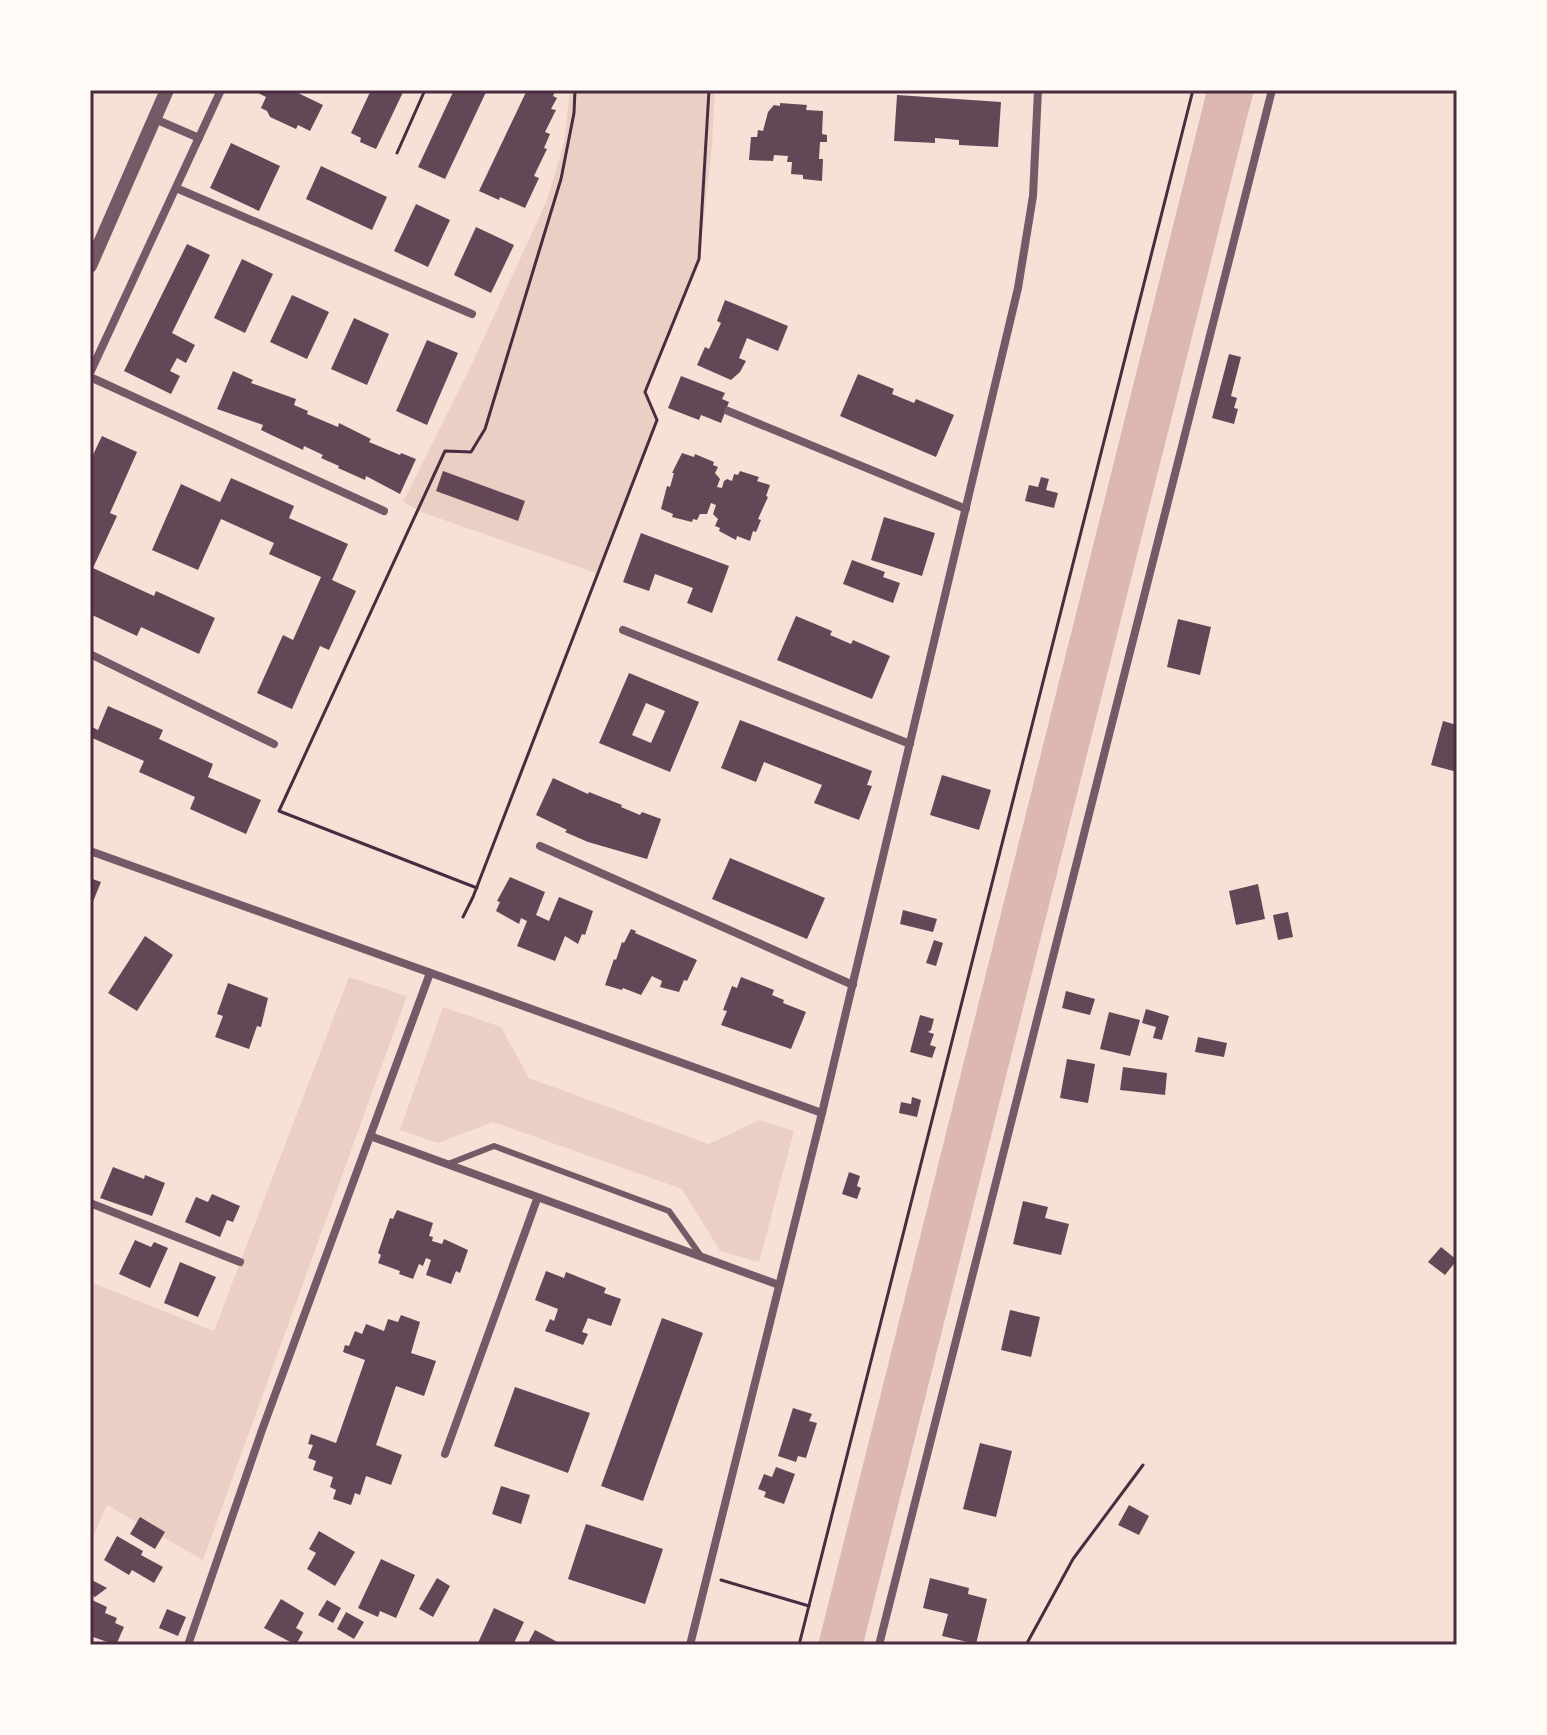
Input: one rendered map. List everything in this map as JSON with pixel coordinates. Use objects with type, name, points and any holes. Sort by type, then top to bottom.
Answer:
[{"type":"street","points":[[90,266],[167,90]]},
{"type":"street","points":[[221,90],[90,375],[384,511]]},
{"type":"street","points":[[690,1645],[853,985],[1018,288],[1029,231],[1038,90]]},
{"type":"street","points":[[879,1645],[1272,90]]},
{"type":"street","points":[[155,119],[199,138]]},
{"type":"street","points":[[176,188],[472,314]]},
{"type":"street","points":[[728,411],[966,509]]},
{"type":"street","points":[[623,630],[910,744]]},
{"type":"street","points":[[90,654],[274,744]]},
{"type":"street","points":[[540,846],[853,985]]},
{"type":"street","points":[[90,851],[822,1113]]},
{"type":"street","points":[[188,1645],[262,1430],[430,973]]},
{"type":"street","points":[[370,1136],[779,1285]]},
{"type":"street","points":[[445,1454],[537,1199]]},
{"type":"street","points":[[90,1203],[240,1262]]},
{"type":"lane","points":[[448,1164],[494,1146],[538,1162],[669,1211],[701,1256]]},
{"type":"path","points":[[397,153],[425,90]]},
{"type":"path","points":[[477,888],[279,811],[445,451],[471,452],[485,429],[561,179],[574,113],[575,90]]},
{"type":"path","points":[[463,917],[477,888],[657,420],[645,392],[699,259],[709,90]]},
{"type":"path","points":[[799,1645],[1193,90]]},
{"type":"path","points":[[1026,1645],[1073,1559],[1143,1465]]},
{"type":"path","points":[[707,1576],[809,1606]]},
{"type":"shaded area","points":[[570,90],[715,90],[699,262],[645,392],[657,420],[596,573],[421,512],[403,502],[471,366],[547,200],[564,143]]},
{"type":"shaded area","points":[[1207,90],[1254,90],[863,1645],[818,1645]]},
{"type":"shaded area","points":[[349,977],[407,996],[203,1560],[107,1505],[90,1544],[90,1282],[214,1331]]},
{"type":"shaded area","points":[[443,1007],[501,1027],[529,1078],[709,1144],[759,1120],[794,1131],[759,1262],[720,1251],[682,1189],[493,1122],[438,1143],[400,1130]]},
{"type":"building","points":[[252,90],[299,90],[298,93],[323,105],[310,131],[298,125],[296,129],[270,117],[261,108],[266,97]]},
{"type":"building","points":[[371,90],[404,90],[376,149],[360,142],[361,138],[351,133]]},
{"type":"building","points":[[454,90],[487,90],[445,179],[418,167]]},
{"type":"building","points":[[527,90],[556,90],[553,96],[557,98],[551,109],[556,110],[545,132],[550,134],[544,148],[547,149],[534,176],[539,178],[525,208],[479,191]]},
{"type":"building","points":[[897,95],[1001,102],[998,147],[959,145],[959,140],[935,138],[935,143],[894,141]]},
{"type":"building","points":[[780,103],[807,105],[806,110],[823,111],[822,134],[827,135],[827,142],[820,142],[822,181],[791,174],[792,162],[787,162],[788,156],[774,155],[773,161],[749,160],[751,137],[757,137],[758,130],[763,131],[768,112]]},
{"type":"building","points":[[231,143],[280,166],[259,211],[210,188]]},
{"type":"building","points":[[321,166],[387,197],[372,230],[306,199]]},
{"type":"building","points":[[416,204],[450,220],[428,267],[394,251]]},
{"type":"building","points":[[476,227],[514,245],[491,293],[454,275]]},
{"type":"building","points":[[187,244],[210,255],[172,333],[195,345],[186,363],[177,358],[170,371],[180,376],[171,394],[124,371]]},
{"type":"building","points":[[242,259],[273,274],[245,333],[214,318]]},
{"type":"building","points":[[292,295],[329,312],[307,359],[270,342]]},
{"type":"building","points":[[725,300],[788,326],[778,351],[747,338],[739,358],[746,361],[731,380],[697,365],[705,347],[709,349],[721,323],[717,321]]},
{"type":"building","points":[[354,318],[389,334],[367,385],[331,369]]},
{"type":"building","points":[[427,340],[458,353],[427,425],[396,411]]},
{"type":"building","points":[[1229,354],[1241,357],[1231,396],[1237,398],[1234,424],[1212,418]]},
{"type":"building","points":[[233,371],[253,380],[251,383],[296,399],[294,405],[308,411],[307,414],[338,427],[339,423],[371,439],[369,442],[416,459],[400,494],[366,476],[365,480],[338,468],[321,458],[323,455],[304,446],[303,450],[261,430],[263,425],[217,409]]},
{"type":"building","points":[[858,374],[894,389],[892,394],[914,403],[916,399],[954,415],[936,457],[840,416]]},
{"type":"building","points":[[681,376],[725,393],[722,399],[729,402],[721,423],[701,415],[699,420],[668,408]]},
{"type":"building","points":[[102,436],[137,452],[110,513],[117,516],[93,568],[154,596],[156,591],[215,618],[199,654],[141,627],[137,636],[90,614],[90,461]]},
{"type":"building","points":[[682,453],[694,457],[695,454],[714,462],[713,465],[718,467],[715,473],[720,479],[717,487],[722,488],[724,481],[732,481],[734,474],[738,475],[740,471],[759,477],[757,481],[770,485],[758,519],[761,520],[750,541],[737,536],[736,540],[719,531],[720,528],[715,526],[718,519],[713,514],[716,505],[711,503],[707,514],[700,514],[692,522],[672,517],[673,514],[661,509],[667,486],[670,487],[672,473]]},
{"type":"building","points":[[443,471],[525,501],[518,521],[436,491]]},
{"type":"building","points":[[1041,477],[1049,479],[1046,490],[1058,493],[1054,508],[1025,501],[1029,485],[1038,487]]},
{"type":"building","points":[[231,478],[294,506],[289,518],[348,544],[332,580],[356,591],[329,650],[320,646],[292,709],[257,693],[283,635],[293,640],[321,577],[269,554],[274,543],[221,519],[198,570],[152,550],[181,484],[220,502]]},
{"type":"building","points":[[884,517],[935,533],[922,576],[871,560]]},
{"type":"building","points":[[641,533],[729,566],[712,613],[687,603],[693,588],[655,574],[649,591],[623,582]]},
{"type":"building","points":[[852,560],[885,572],[883,577],[900,583],[893,603],[843,584]]},
{"type":"building","points":[[796,616],[832,631],[830,635],[851,644],[853,640],[890,656],[872,699],[777,660]]},
{"type":"building","points":[[1178,619],[1211,627],[1200,675],[1167,667]]},
{"type":"building","points":[[629,673],[699,702],[670,772],[599,743]],"holes":[[[646,703],[665,711],[651,743],[632,735]]]},
{"type":"building","points":[[108,706],[163,730],[159,739],[213,764],[208,777],[261,800],[246,834],[190,809],[195,797],[139,772],[144,761],[90,737],[90,726],[98,730]]},
{"type":"building","points":[[740,720],[872,771],[867,785],[872,786],[859,820],[814,803],[822,785],[764,762],[756,782],[721,768]]},
{"type":"building","points":[[1443,721],[1457,725],[1457,772],[1431,765]]},
{"type":"building","points":[[942,775],[991,790],[979,830],[930,815]]},
{"type":"building","points":[[553,778],[640,815],[642,812],[661,819],[647,859],[588,842],[536,815]]},
{"type":"building","points":[[730,858],[825,898],[807,939],[712,899]]},
{"type":"building","points":[[510,877],[545,892],[536,915],[549,921],[559,897],[593,911],[585,935],[582,934],[578,944],[565,936],[555,961],[517,946],[527,921],[521,918],[519,924],[496,911],[500,902],[497,901]]},
{"type":"building","points":[[90,878],[101,882],[90,909]]},
{"type":"building","points":[[1258,884],[1265,919],[1236,925],[1229,891]]},
{"type":"building","points":[[903,910],[937,919],[933,932],[900,924]]},
{"type":"building","points":[[1288,912],[1293,937],[1278,940],[1273,915]]},
{"type":"building","points":[[631,929],[697,960],[679,992],[660,987],[662,981],[652,976],[641,995],[605,985],[614,959]]},
{"type":"building","points":[[145,936],[173,955],[137,1011],[108,993]]},
{"type":"building","points":[[934,940],[943,943],[936,966],[926,963]]},
{"type":"building","points":[[741,977],[774,990],[772,995],[784,1000],[783,1003],[806,1012],[791,1049],[721,1025],[732,986],[737,988]]},
{"type":"building","points":[[228,983],[268,998],[261,1027],[257,1026],[249,1049],[215,1037],[223,1016],[217,1014]]},
{"type":"building","points":[[1066,991],[1095,999],[1090,1015],[1062,1008]]},
{"type":"building","points":[[1146,1009],[1169,1016],[1162,1040],[1153,1038],[1156,1027],[1142,1023]]},
{"type":"building","points":[[1109,1012],[1140,1020],[1130,1056],[1100,1049]]},
{"type":"building","points":[[920,1015],[934,1019],[928,1032],[934,1034],[930,1045],[936,1047],[932,1058],[910,1052]]},
{"type":"building","points":[[1198,1037],[1227,1043],[1224,1057],[1195,1052]]},
{"type":"building","points":[[1067,1059],[1095,1064],[1088,1103],[1060,1098]]},
{"type":"building","points":[[1123,1067],[1167,1073],[1165,1095],[1120,1090]]},
{"type":"building","points":[[912,1097],[921,1100],[917,1117],[899,1113],[901,1102],[911,1104]]},
{"type":"building","points":[[113,1167],[165,1183],[152,1216],[100,1198]]},
{"type":"building","points":[[849,1172],[860,1176],[857,1186],[861,1188],[857,1199],[842,1194]]},
{"type":"building","points":[[212,1194],[240,1206],[233,1222],[227,1220],[220,1237],[185,1222],[196,1197],[208,1202]]},
{"type":"building","points":[[1023,1201],[1048,1207],[1045,1218],[1069,1224],[1061,1255],[1013,1244]]},
{"type":"building","points":[[397,1210],[433,1223],[429,1236],[433,1237],[432,1241],[442,1244],[444,1239],[468,1250],[460,1273],[456,1271],[451,1284],[426,1275],[431,1260],[426,1258],[423,1266],[419,1264],[413,1279],[378,1263],[381,1255],[378,1253],[390,1218],[393,1219]]},
{"type":"building","points":[[135,1240],[151,1247],[154,1242],[168,1248],[150,1288],[119,1274]]},
{"type":"building","points":[[1441,1247],[1457,1260],[1445,1275],[1428,1262]]},
{"type":"building","points":[[180,1262],[216,1277],[198,1317],[164,1303]]},
{"type":"building","points":[[546,1271],[564,1278],[566,1272],[606,1288],[604,1293],[621,1299],[611,1326],[588,1318],[582,1332],[588,1334],[583,1345],[545,1331],[550,1319],[554,1321],[558,1309],[535,1300]]},
{"type":"building","points":[[1010,1310],[1040,1317],[1031,1357],[1001,1350]]},
{"type":"building","points":[[401,1315],[420,1322],[411,1353],[436,1361],[424,1396],[396,1386],[376,1445],[402,1455],[391,1485],[366,1476],[360,1495],[355,1493],[351,1505],[333,1499],[336,1490],[330,1487],[333,1477],[313,1470],[316,1461],[308,1458],[313,1445],[308,1444],[311,1434],[336,1443],[365,1360],[343,1352],[355,1331],[362,1334],[366,1324],[384,1331],[388,1319],[398,1322]]},
{"type":"building","points":[[662,1318],[703,1333],[643,1501],[601,1486]]},
{"type":"building","points":[[515,1387],[590,1413],[568,1473],[494,1446]]},
{"type":"building","points":[[793,1408],[812,1414],[809,1421],[817,1423],[806,1458],[798,1456],[796,1462],[778,1456]]},
{"type":"building","points":[[980,1443],[1012,1451],[996,1517],[963,1509]]},
{"type":"building","points":[[776,1467],[795,1474],[784,1504],[764,1497],[766,1492],[758,1489],[764,1474],[772,1477]]},
{"type":"building","points":[[501,1486],[530,1495],[521,1524],[492,1514]]},
{"type":"building","points":[[1129,1505],[1149,1516],[1139,1535],[1118,1525]]},
{"type":"building","points":[[140,1517],[165,1532],[155,1549],[130,1534]]},
{"type":"building","points":[[586,1524],[663,1549],[645,1604],[568,1579]]},
{"type":"building","points":[[319,1531],[355,1552],[335,1586],[307,1569],[316,1553],[309,1549]]},
{"type":"building","points":[[117,1536],[163,1567],[154,1583],[132,1570],[129,1575],[104,1560]]},
{"type":"building","points":[[381,1559],[415,1575],[396,1618],[380,1611],[378,1617],[358,1608]]},
{"type":"building","points":[[437,1578],[450,1586],[433,1617],[419,1609]]},
{"type":"building","points":[[930,1578],[969,1588],[968,1594],[987,1599],[976,1644],[942,1636],[948,1614],[923,1608]]},
{"type":"building","points":[[90,1579],[107,1588],[95,1597],[90,1594]]},
{"type":"building","points":[[90,1599],[107,1607],[105,1613],[117,1618],[115,1623],[124,1627],[116,1645],[90,1636]]},
{"type":"building","points":[[281,1599],[304,1613],[296,1628],[303,1632],[296,1645],[264,1628]]},
{"type":"building","points":[[327,1600],[341,1608],[333,1623],[318,1615]]},
{"type":"building","points":[[494,1608],[524,1622],[513,1645],[477,1645]]},
{"type":"building","points":[[167,1609],[186,1617],[178,1636],[159,1628]]},
{"type":"building","points":[[346,1612],[364,1622],[354,1639],[337,1629]]},
{"type":"building","points":[[535,1630],[563,1645],[527,1645]]}]
